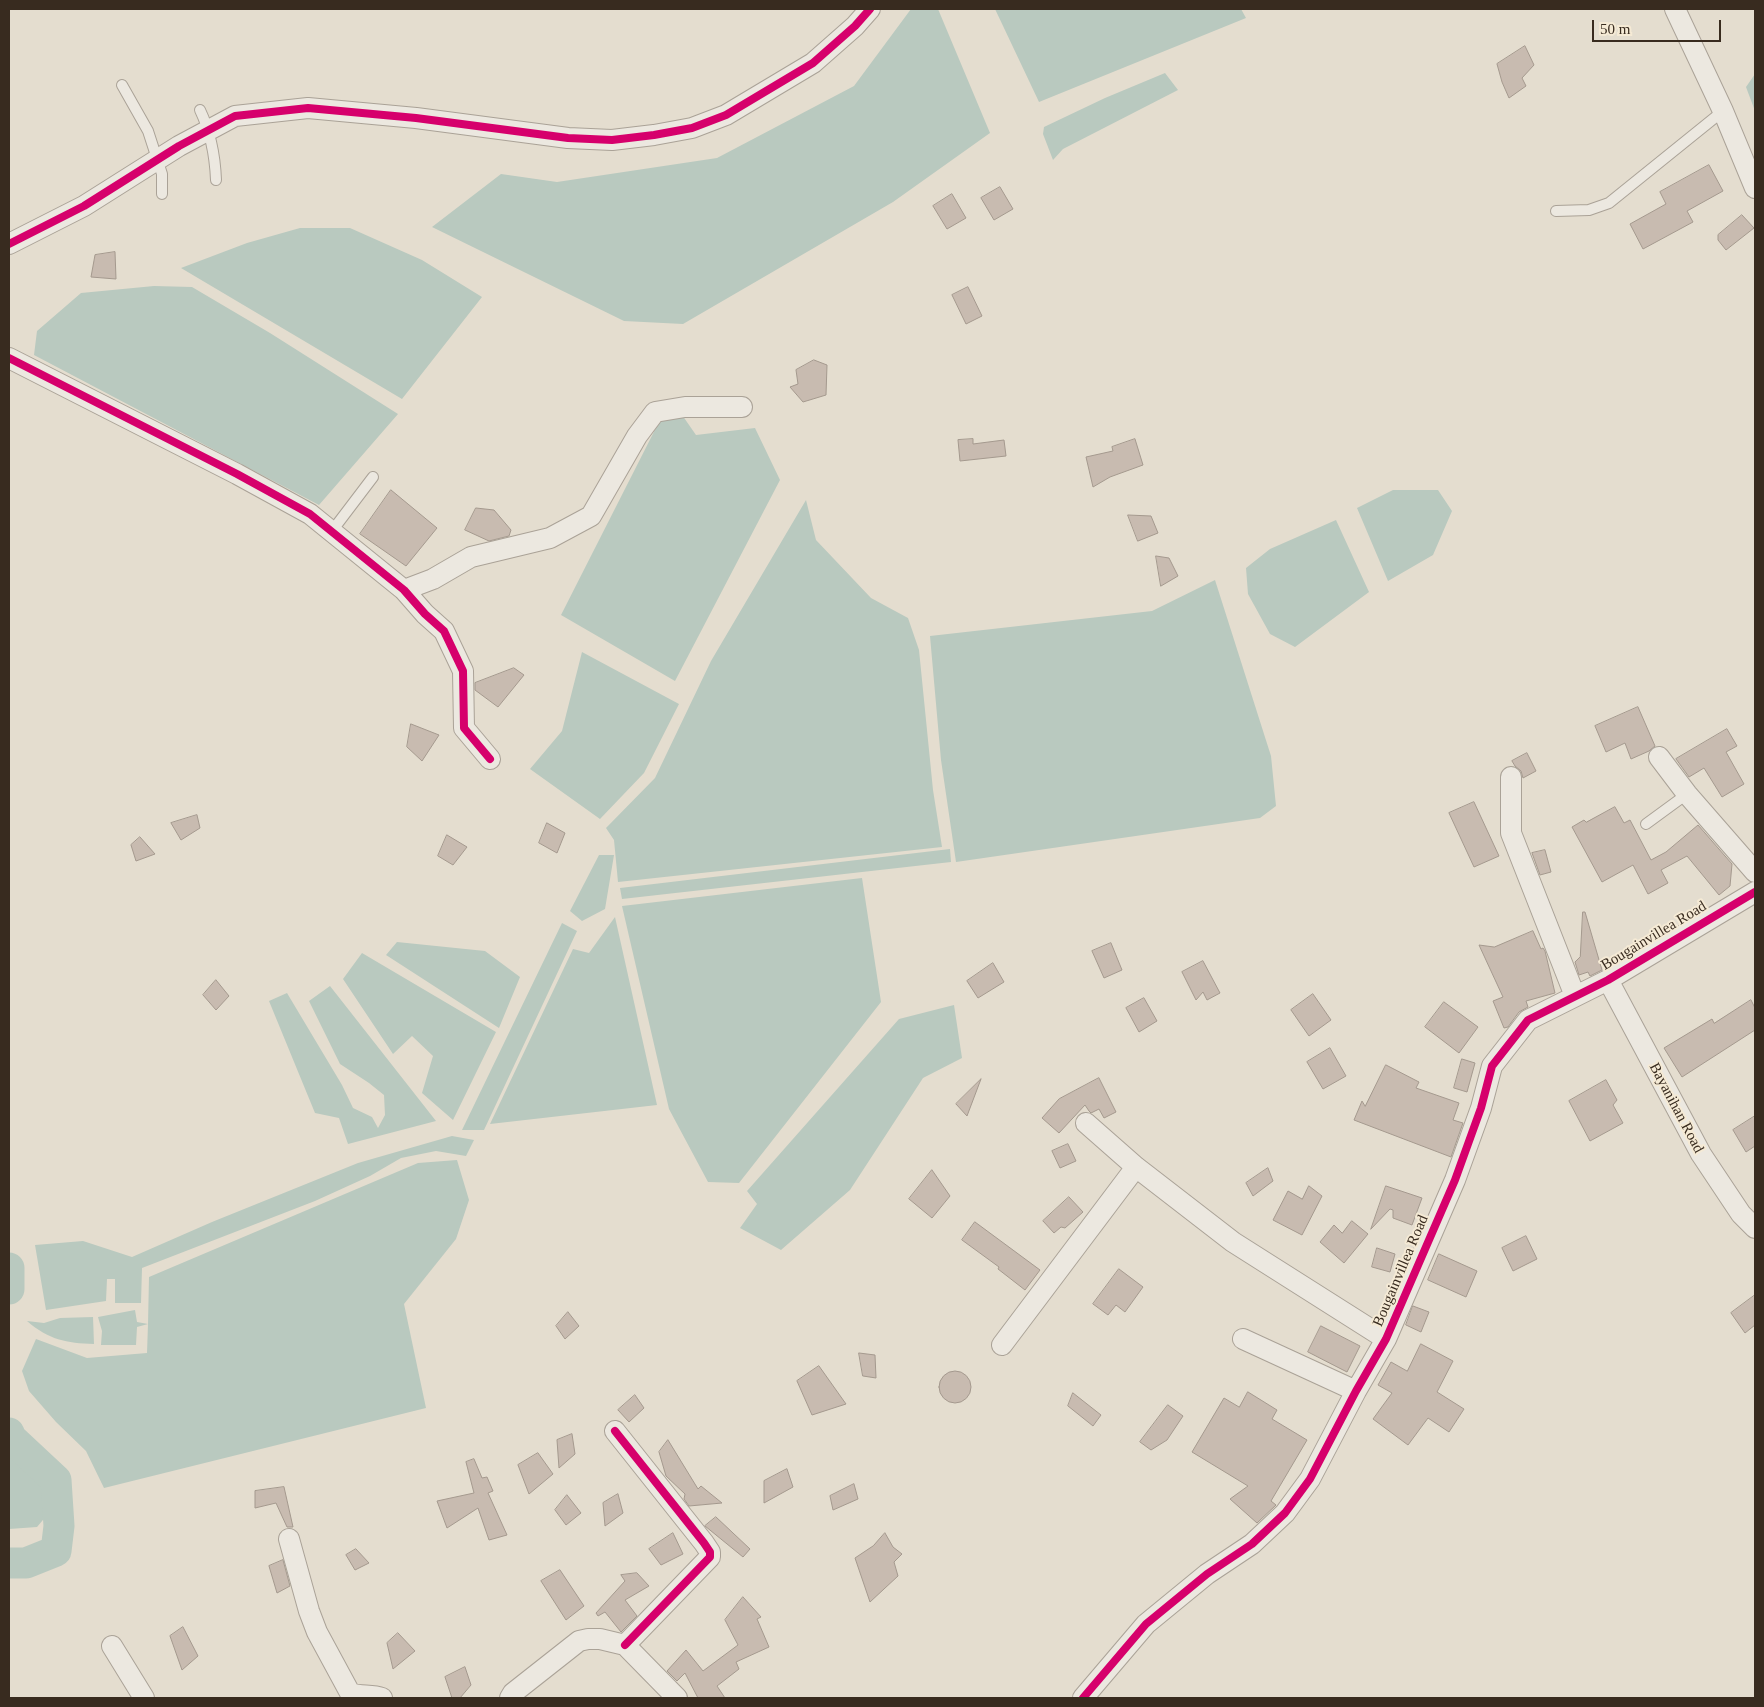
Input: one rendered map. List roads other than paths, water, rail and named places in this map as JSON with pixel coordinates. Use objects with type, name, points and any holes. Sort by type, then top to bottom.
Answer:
[{"type":"street","points":[[9,244],[84,206],[158,159],[235,116],[308,108],[416,118],[568,138],[612,140],[692,128],[726,115],[813,63],[855,26],[870,9]]},
{"type":"street","points":[[1675,9],[1723,111],[1755,188]]},
{"type":"street","points":[[9,358],[238,474],[310,514],[404,590],[444,632],[463,671],[464,728],[490,758]]},
{"type":"street","points":[[404,590],[433,579],[471,557],[550,538],[590,516],[637,436],[655,412],[685,407],[742,407]]},
{"type":"street","points":[[1659,757],[1687,794],[1755,872]]},
{"type":"street","points":[[1511,778],[1511,833],[1576,996]]},
{"type":"street","name":"Bougainvillea Road","points":[[1083,1698],[1146,1624],[1207,1574],[1252,1544],[1285,1513],[1310,1479],[1356,1391],[1386,1339],[1455,1180],[1481,1108],[1492,1066],[1528,1020],[1608,980],[1755,892]]},
{"type":"street","name":"Bayanihan Road","points":[[1608,980],[1701,1154],[1741,1214],[1755,1228]]},
{"type":"street","points":[[1086,1123],[1136,1167],[1233,1242],[1386,1339]]},
{"type":"street","points":[[1002,1345],[1136,1167]]},
{"type":"street","points":[[1243,1339],[1356,1391]]},
{"type":"street","points":[[615,1431],[710,1552],[710,1557],[625,1645]]},
{"type":"street","points":[[289,1539],[309,1612],[317,1632],[350,1693],[355,1695],[375,1695],[382,1698]]},
{"type":"street","points":[[510,1698],[513,1693],[579,1641],[588,1639],[600,1639],[625,1645],[677,1698]]},
{"type":"street","points":[[112,1646],[144,1698]]},
{"type":"lane","points":[[122,85],[148,131],[162,174],[162,194]]},
{"type":"lane","points":[[200,110],[209,130],[215,158],[216,180]]},
{"type":"lane","points":[[1556,211],[1589,210],[1609,203],[1723,111]]},
{"type":"lane","points":[[332,531],[373,477]]},
{"type":"lane","points":[[1646,824],[1687,794]]},
{"type":"waterway","points":[[9,1268],[9,1289]]},
{"type":"waterway","points":[[9,1433],[11,1438],[56,1480],[59,1526],[56,1551],[26,1563],[9,1563]]}]
